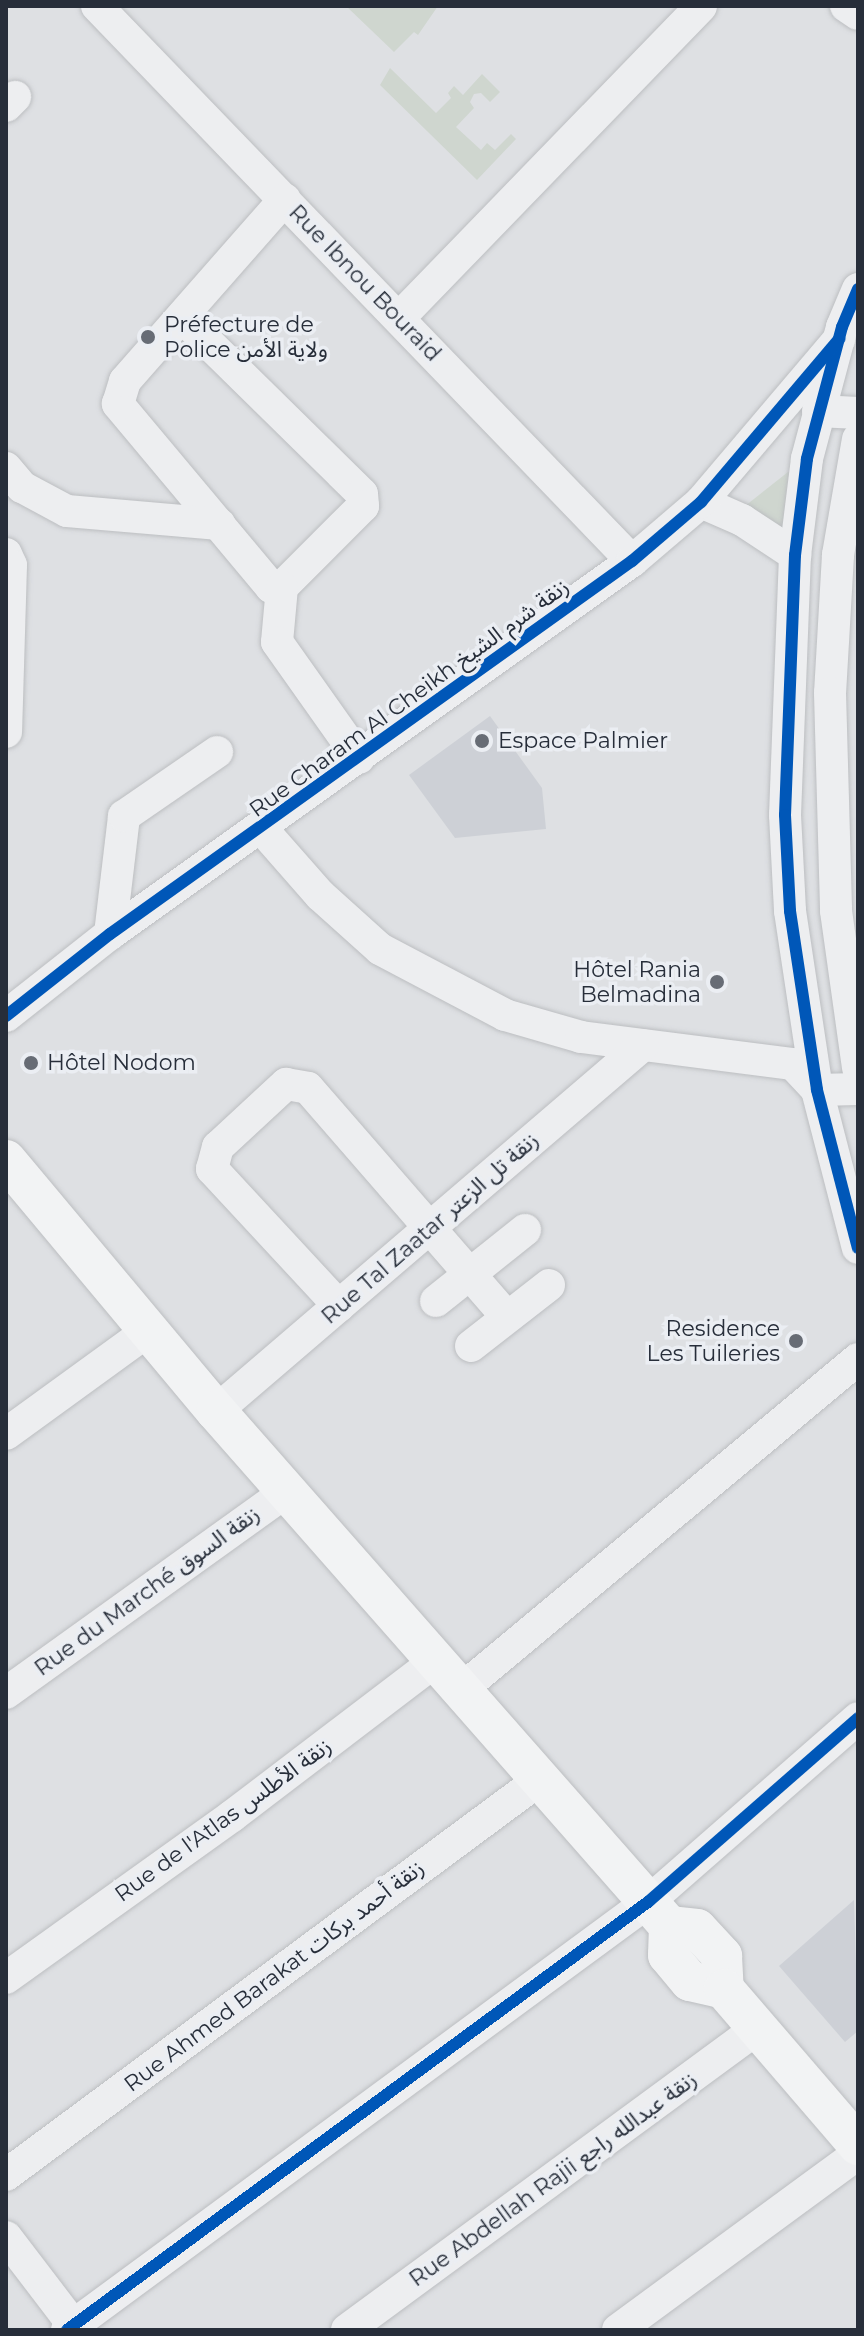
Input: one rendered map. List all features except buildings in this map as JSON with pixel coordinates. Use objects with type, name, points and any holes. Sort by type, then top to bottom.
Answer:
[{"type":"main road","points":[[10,1173],[659,1914],[668,1955],[690,1981],[724,1989],[858,2145]]},
{"type":"street","name":"Rue Ibnou Bouraid","points":[[97,6],[632,561]]},
{"type":"street","points":[[399,318],[701,6]]},
{"type":"street","points":[[846,6],[858,14]]},
{"type":"street","points":[[282,587],[271,587],[118,404],[125,381],[285,199]]},
{"type":"street","points":[[858,289],[848,339],[818,411],[795,555],[785,853],[801,1055],[817,1090],[858,1248]]},
{"type":"street","points":[[182,317],[362,494],[363,506],[282,587],[277,642],[359,758]]},
{"type":"street","name":"Rue Charam Al Cheikh زنقة شرم الشيخ","points":[[6,1016],[110,934],[262,829],[632,561],[701,502],[805,378],[848,339]]},
{"type":"street","points":[[805,378],[818,411]]},
{"type":"street","points":[[818,411],[858,413]]},
{"type":"street","points":[[262,829],[355,930],[408,967],[505,1015],[545,1028],[643,1045],[801,1055],[857,1053],[836,911],[844,779],[833,606],[858,439]]},
{"type":"street","points":[[6,468],[22,487],[67,511],[219,524]]},
{"type":"street","points":[[701,502],[742,520],[795,555]]},
{"type":"street","points":[[6,554],[11,565],[6,732]]},
{"type":"street","points":[[110,934],[124,816],[217,752]]},
{"type":"street","name":"Rue Tal Zaatar زنقة تل الزعتر","points":[[216,1411],[643,1045]]},
{"type":"street","points":[[339,1306],[212,1169],[218,1147],[286,1084],[308,1088],[507,1317]]},
{"type":"street","points":[[817,1090],[858,1089]]},
{"type":"street","points":[[436,1301],[525,1230]]},
{"type":"street","points":[[471,1346],[549,1285]]},
{"type":"street","points":[[6,1434],[149,1330]]},
{"type":"street","name":"Rue de l'Atlas زنقة الأطلس","points":[[6,1978],[232,1816],[451,1673],[858,1359]]},
{"type":"street","name":"Rue du Marché زنقة السوق","points":[[6,1693],[288,1490]]},
{"type":"street","points":[[6,2237],[72,2328],[659,1914],[858,1718]]},
{"type":"street","name":"Rue Ahmed Barakat زنقة أحمد بركات","points":[[6,2175],[542,1778]]},
{"type":"street","name":"Rue Abdellah Rajii زنقة عبدالله راجع","points":[[347,2330],[758,2028]]},
{"type":"street","points":[[618,2330],[858,2154]]},
{"type":"shaded area","points":[[346,6],[438,6],[418,35],[414,32],[394,52]]},
{"type":"shaded area","points":[[390,68],[436,113],[451,98],[448,93],[454,86],[463,95],[482,74],[500,92],[490,102],[481,93],[474,94],[470,102],[474,108],[456,127],[481,150],[487,143],[495,150],[511,134],[516,139],[477,180],[380,85]]},
{"type":"shaded area","points":[[790,473],[785,531],[745,506]]},
{"type":"shaded area","name":"Espace Palmier","points":[[490,716],[542,788],[546,829],[455,838],[409,775]]},
{"type":"shaded area","points":[[854,1900],[858,2031],[845,2042],[779,1966]]},
{"type":"cycle path","points":[[858,289],[842,327],[807,459],[795,555],[785,815],[790,911],[817,1090],[858,1248]]},
{"type":"cycle path","points":[[6,1016],[110,934],[632,561],[701,502],[839,339]]},
{"type":"cycle path","points":[[67,2330],[648,1902],[858,1718]]},
{"type":"place","name":"Préfecture de Police ولاية الأمن","points":[[148,337]]},
{"type":"place","name":"Espace Palmier","points":[[482,741]]},
{"type":"place","name":"Hôtel Rania Belmadina","points":[[717,982]]},
{"type":"place","name":"Hôtel Nodom","points":[[31,1063]]},
{"type":"place","name":"Residence Les Tuileries","points":[[796,1341]]}]
